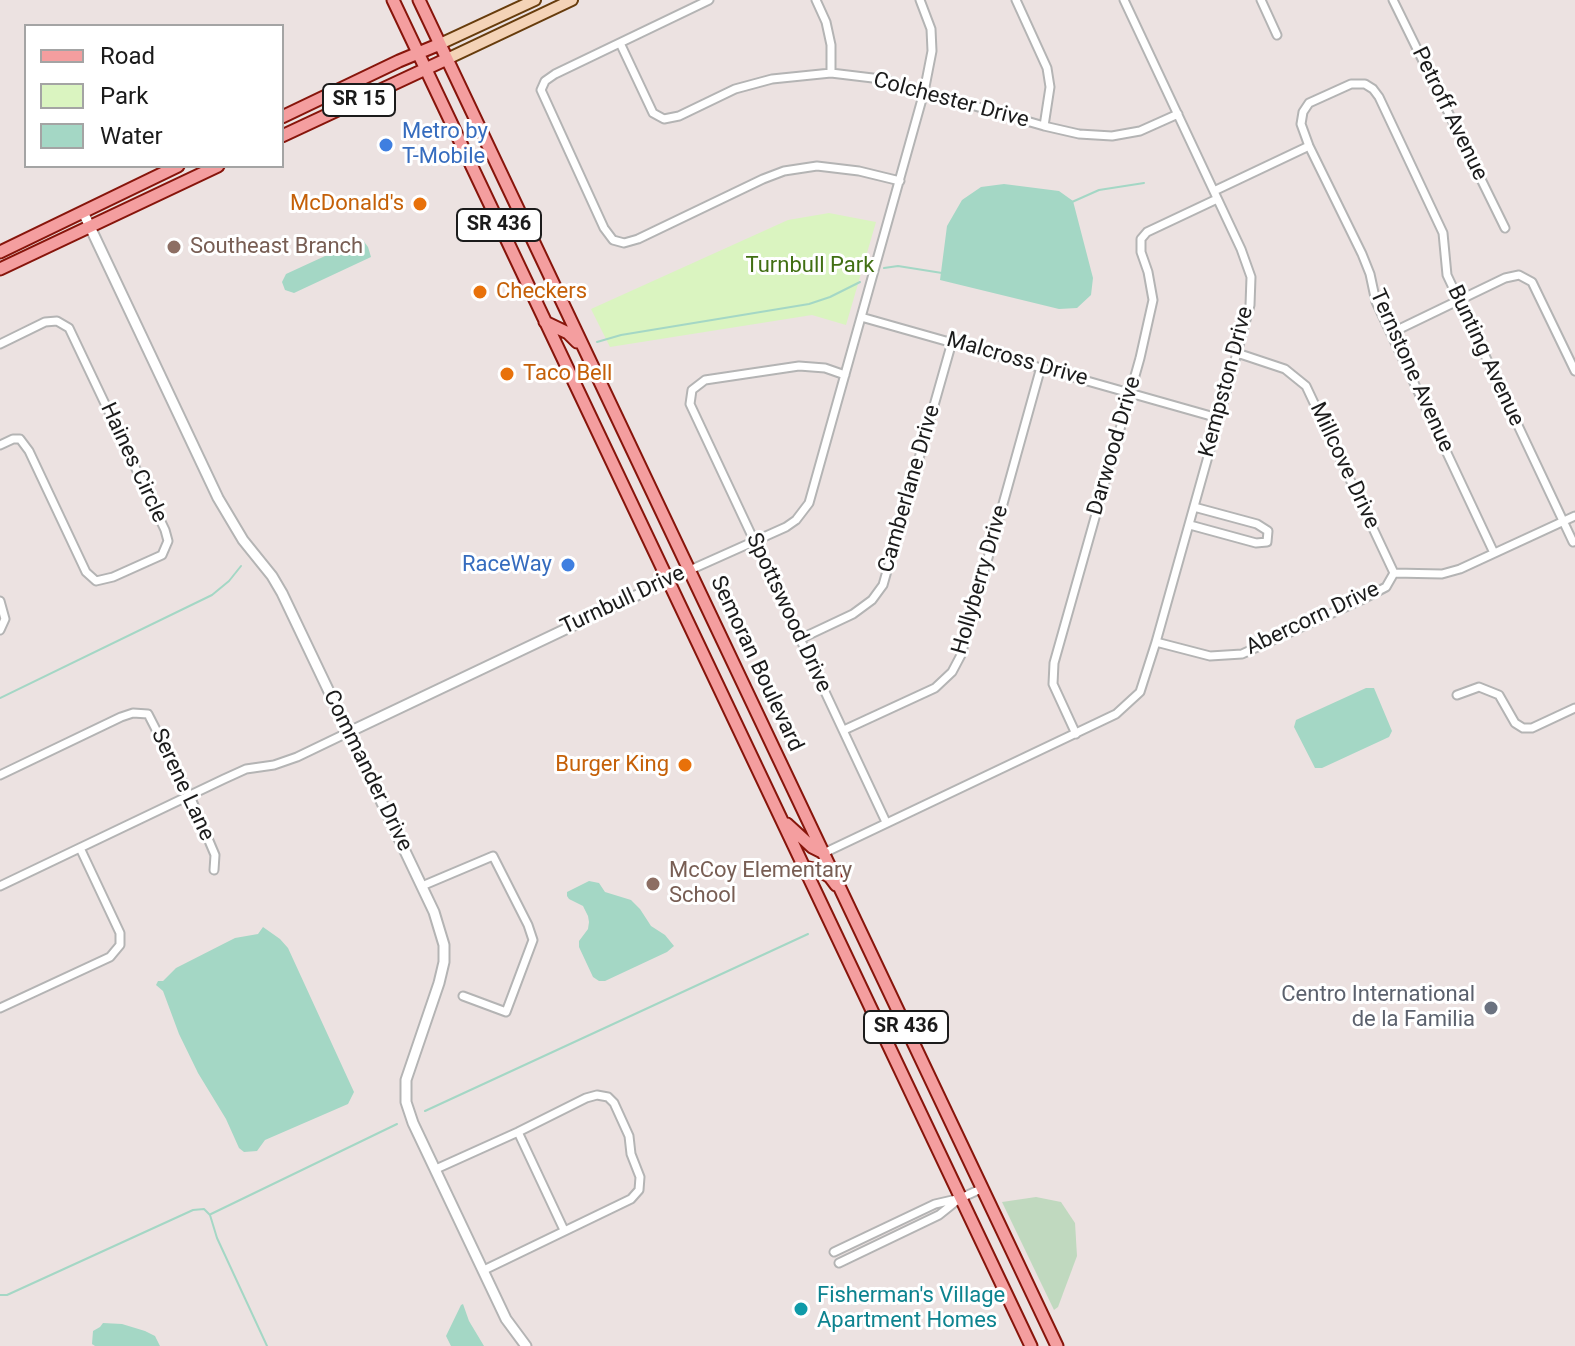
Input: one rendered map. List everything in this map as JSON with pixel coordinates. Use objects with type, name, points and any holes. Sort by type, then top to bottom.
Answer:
[{"type":"main road","name":"Semoran Boulevard","points":[[393,0],[1031,1346]]},
{"type":"main road","name":"Semoran Boulevard","points":[[419,0],[1057,1346]]},
{"type":"main road","name":"SR 15","points":[[284,116],[535,0]]},
{"type":"main road","name":"SR 15","points":[[284,135],[572,0]]},
{"type":"main road","points":[[0,252],[174,168]]},
{"type":"main road","points":[[0,269],[214,168]]},
{"type":"main road","points":[[545,322],[568,333],[585,351]]},
{"type":"main road","points":[[781,818],[812,847],[824,853]]},
{"type":"main road","points":[[804,867],[819,870],[830,877],[845,899]]},
{"type":"street","points":[[709,0],[555,74],[545,81],[541,90],[604,228],[613,240],[624,243],[638,239],[784,171],[817,166],[859,171],[900,181]]},
{"type":"street","points":[[816,0],[826,22],[831,45],[831,73]]},
{"type":"street","name":"Turnbull Drive","points":[[0,886],[246,769],[274,765],[297,757],[796,520],[809,503],[924,92],[932,40],[920,0]]},
{"type":"street","points":[[1016,0],[1047,68],[1050,87],[1044,126]]},
{"type":"street","name":"Kempston Drive","points":[[1124,0],[1241,249],[1251,277],[1250,305],[1156,642]]},
{"type":"street","points":[[1261,0],[1277,35]]},
{"type":"street","name":"Petroff Avenue","points":[[1393,0],[1505,228]]},
{"type":"street","name":"Colchester Drive","points":[[620,43],[653,113],[664,119],[679,116],[735,89],[772,79],[831,73],[881,79],[1079,134],[1112,136],[1140,131],[1178,114]]},
{"type":"street","name":"Bunting Avenue","points":[[1309,146],[1301,124],[1303,112],[1309,103],[1351,84],[1365,84],[1373,89],[1443,233],[1447,275],[1573,542]]},
{"type":"street","name":"Darwood Drive","points":[[1076,734],[1053,684],[1054,663],[1140,358],[1153,300],[1141,252],[1141,239],[1147,232],[1309,146]]},
{"type":"street","name":"Ternstone Avenue","points":[[1309,146],[1362,254],[1376,302],[1494,553]]},
{"type":"street","name":"Commander Drive","points":[[83,212],[224,509],[282,593],[441,929],[444,962],[410,1068],[405,1092],[408,1111],[506,1319],[526,1346]]},
{"type":"street","points":[[1391,333],[1505,278],[1519,275],[1532,282],[1575,371]]},
{"type":"street","name":"Malcross Drive","points":[[861,317],[1218,418]]},
{"type":"street","name":"Haines Circle","points":[[0,344],[45,322],[57,321],[69,328],[165,530],[168,541],[162,555],[113,577],[96,581],[86,572],[29,451],[20,439],[0,445]]},
{"type":"street","name":"Camberlane Drive","points":[[800,639],[853,614],[872,600],[883,585],[952,342]]},
{"type":"street","name":"Millcove Drive","points":[[1237,353],[1285,369],[1306,386],[1394,573]]},
{"type":"street","name":"Spottswood Drive","points":[[845,375],[825,368],[799,366],[705,380],[692,390],[690,404],[886,822]]},
{"type":"street","name":"Hollyberry Drive","points":[[844,730],[935,688],[952,672],[961,655],[1041,367]]},
{"type":"street","points":[[1190,525],[1256,543],[1267,542],[1268,531],[1257,524],[1194,507]]},
{"type":"street","name":"Abercorn Drive","points":[[1156,642],[1210,656],[1242,654],[1386,587],[1394,573],[1442,574],[1460,569],[1575,516]]},
{"type":"street","points":[[0,601],[5,619],[0,630]]},
{"type":"street","points":[[824,853],[1116,714],[1140,692],[1156,642]]},
{"type":"street","points":[[1457,695],[1479,687],[1499,695],[1515,723],[1523,728],[1532,728],[1575,708]]},
{"type":"street","name":"Serene Lane","points":[[0,775],[133,713],[148,714],[190,796],[215,855],[214,870]]},
{"type":"street","points":[[0,1008],[110,957],[120,945],[120,933],[80,848]]},
{"type":"street","points":[[422,886],[493,856],[528,925],[533,940],[506,1012],[463,996]]},
{"type":"street","points":[[436,1169],[586,1098],[597,1095],[608,1097],[614,1103],[629,1136],[631,1154],[640,1177],[639,1190],[631,1199],[484,1270]]},
{"type":"street","points":[[518,1132],[564,1230]]},
{"type":"street","points":[[834,1252],[935,1204],[961,1198],[983,1188]]},
{"type":"street","points":[[839,1263],[939,1215],[961,1198]]},
{"type":"shaded area","points":[[1036,1197],[1061,1202],[1075,1223],[1077,1256],[1058,1307],[1054,1310],[1002,1202]]},
{"type":"green space","name":"Turnbull Park","points":[[829,213],[876,222],[846,325],[812,315],[610,347],[591,309],[788,220]]},
{"type":"water","points":[[1004,184],[1059,191],[1073,201],[1093,278],[1091,295],[1077,308],[1059,309],[940,280],[947,226],[962,200],[981,187]]},
{"type":"water","points":[[362,239],[371,257],[294,293],[285,290],[282,282],[286,274]]},
{"type":"water","points":[[1366,688],[1374,688],[1392,731],[1389,737],[1322,768],[1315,768],[1294,727],[1296,720]]},
{"type":"water","points":[[589,881],[599,883],[605,892],[631,900],[651,926],[674,946],[605,981],[593,977],[579,947],[579,941],[588,929],[588,916],[583,906],[567,896],[567,892]]},
{"type":"water","points":[[263,927],[288,948],[354,1092],[348,1104],[265,1140],[257,1151],[244,1152],[198,1073],[163,991],[156,985],[176,968],[235,938],[258,934]]},
{"type":"water","points":[[463,1304],[484,1346],[451,1346],[446,1336]]},
{"type":"water","points":[[103,1323],[122,1324],[145,1331],[155,1336],[160,1346],[95,1346],[92,1344],[93,1331]]},
{"type":"waterway","points":[[1072,202],[1099,190],[1144,183]]},
{"type":"waterway","points":[[884,268],[898,266],[942,273]]},
{"type":"waterway","points":[[597,342],[621,335],[809,304],[860,282]]},
{"type":"waterway","points":[[0,698],[212,595],[241,566]]},
{"type":"waterway","points":[[425,1111],[808,934]]},
{"type":"waterway","points":[[211,1214],[397,1124]]},
{"type":"waterway","points":[[0,1295],[7,1295],[193,1210],[204,1209],[210,1215],[217,1238],[267,1346]]},
{"type":"place","name":"Metro by T-Mobile","points":[[386,145]]},
{"type":"place","name":"McDonald's","points":[[420,204]]},
{"type":"place","name":"Southeast Branch","points":[[174,247]]},
{"type":"place","name":"Checkers","points":[[480,292]]},
{"type":"place","name":"Taco Bell","points":[[507,374]]},
{"type":"place","name":"RaceWay","points":[[568,565]]},
{"type":"place","name":"Burger King","points":[[685,765]]},
{"type":"place","name":"McCoy Elementary School","points":[[653,884]]},
{"type":"place","name":"Centro International de la Familia","points":[[1491,1008]]},
{"type":"place","name":"Fisherman's Village Apartment Homes","points":[[801,1309]]}]
